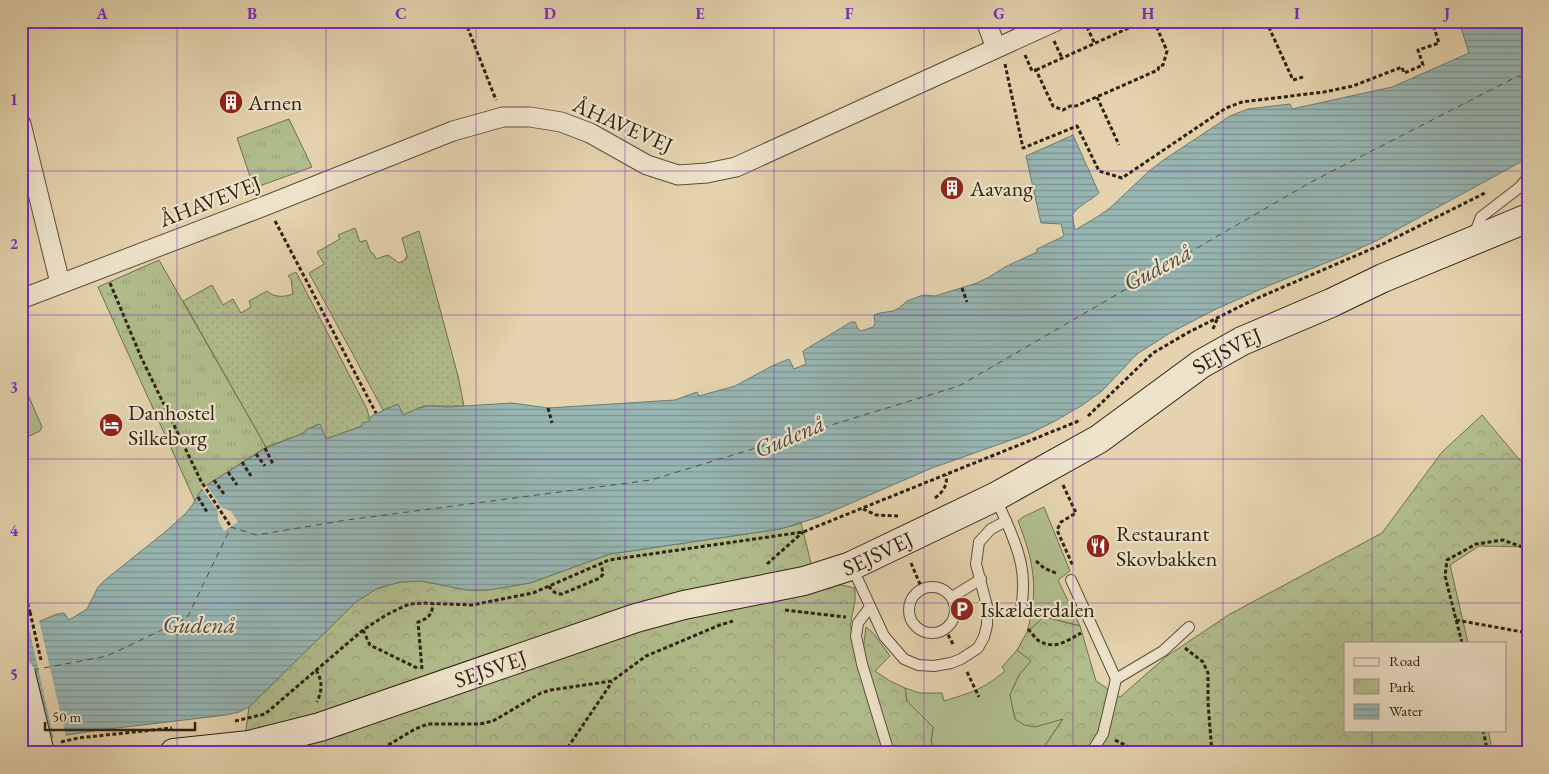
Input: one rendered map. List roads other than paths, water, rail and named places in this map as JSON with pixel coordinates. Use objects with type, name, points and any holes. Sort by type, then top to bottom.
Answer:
[{"type":"street","points":[[986,21],[1005,44]]},
{"type":"street","name":"ÅHAVEVEJ","points":[[21,299],[267,205],[453,131],[502,116],[530,117],[561,122],[590,133],[647,165],[678,175],[707,173],[736,167],[1056,21]]},
{"type":"street","points":[[21,124],[60,283]]},
{"type":"street","name":"SEJSVEJ","points":[[174,740],[249,745],[320,727],[636,618],[684,605],[804,581],[851,566],[995,497],[1099,439],[1201,364],[1242,341],[1331,303],[1383,278],[1528,218]]},
{"type":"street","points":[[21,674],[50,747]]},
{"type":"lane","points":[[1472,241],[1481,217],[1520,187],[1528,177]]},
{"type":"lane","points":[[995,497],[1020,556],[1024,576],[1024,593],[1021,609]]},
{"type":"lane","points":[[851,566],[884,636],[904,658],[918,665],[934,666],[951,663],[978,648],[984,637],[987,625],[987,606],[976,564],[978,542],[991,529],[1006,521]]},
{"type":"lane","points":[[952,598],[981,579]]},
{"type":"lane","points":[[1071,580],[1116,679],[1103,734],[1091,753]]},
{"type":"lane","points":[[927,587],[939,587],[952,598],[955,614],[950,625],[945,629],[934,633],[922,631],[913,624],[909,607],[913,596],[917,592],[927,587]]},
{"type":"lane","points":[[870,607],[858,623],[856,636],[862,664],[889,753]]},
{"type":"lane","points":[[1116,679],[1163,652],[1189,627]]},
{"type":"water","name":"Gudenå","points":[[1459,21],[1496,21],[1498,23],[1500,21],[1528,21],[1528,158],[1378,240],[1214,310],[1170,333],[1137,354],[1102,391],[1055,421],[1031,433],[932,468],[819,517],[780,529],[610,554],[530,583],[488,590],[467,590],[421,581],[401,582],[378,588],[356,602],[249,707],[239,712],[21,742],[21,629],[57,614],[64,613],[69,620],[87,609],[98,587],[185,514],[202,489],[266,448],[304,433],[306,430],[320,424],[326,439],[362,426],[362,423],[370,421],[369,418],[375,414],[398,404],[403,415],[428,406],[449,407],[512,403],[548,408],[675,400],[697,392],[699,396],[735,386],[789,359],[794,369],[806,364],[803,351],[851,322],[855,322],[861,331],[873,327],[875,324],[874,315],[893,311],[907,301],[923,295],[935,296],[977,283],[1064,236],[1061,224],[1041,223],[1026,156],[1073,135],[1099,193],[1078,208],[1072,215],[1075,230],[1110,208],[1149,171],[1165,159],[1230,116],[1248,109],[1290,104],[1292,109],[1392,87],[1469,53]]},
{"type":"place","name":"Arnen","points":[[231,102]]},
{"type":"place","name":"Aavang","points":[[952,188]]},
{"type":"place","name":"Danhostel Silkeborg","points":[[111,425]]},
{"type":"place","name":"Restaurant Skovbakken","points":[[1098,546]]},
{"type":"place","name":"Iskælderdalen","points":[[962,609]]}]
